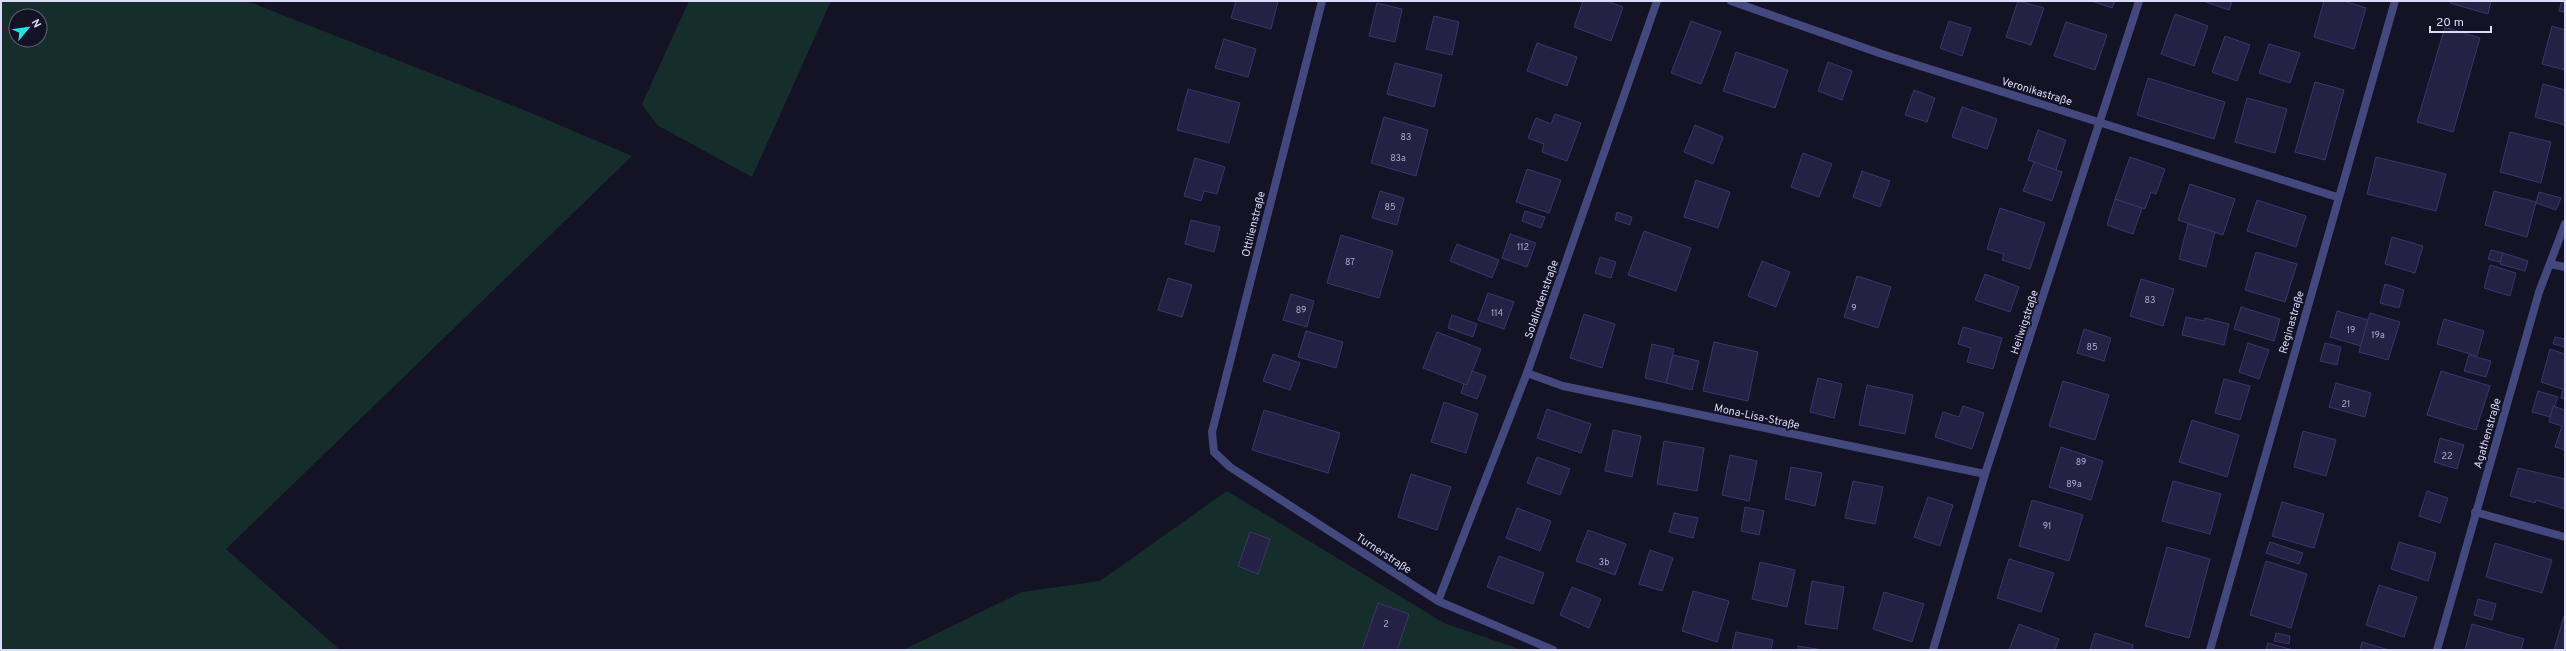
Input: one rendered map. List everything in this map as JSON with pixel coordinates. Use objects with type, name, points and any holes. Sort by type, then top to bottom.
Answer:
[{"type":"street","name":"Ottilienstraße","points":[[1214,452],[1212,432],[1322,1]]},
{"type":"street","name":"Solalindenstraße","points":[[1438,600],[1527,373],[1657,1]]},
{"type":"street","name":"Veronikastraße","points":[[1731,1],[1882,54],[2338,197]]},
{"type":"street","name":"Heilwigstraße","points":[[1933,650],[1985,474],[2139,1]]},
{"type":"street","name":"Reginastraße","points":[[2210,650],[2395,1]]},
{"type":"street","name":"Agathenstraße","points":[[2437,650],[2475,512],[2539,292],[2565,224]]},
{"type":"street","points":[[2550,264],[2565,267]]},
{"type":"street","name":"Mona-Lisa-Straße","points":[[1527,373],[1564,386],[1985,474]]},
{"type":"street","name":"Turnerstraße","points":[[1214,452],[1230,466],[1438,600],[1553,650]]},
{"type":"street","points":[[2475,512],[2565,538]]},
{"type":"green space","points":[[1,1],[247,1],[524,110],[632,156],[226,549],[340,650],[1,650]]},
{"type":"green space","points":[[689,1],[831,1],[752,177],[657,125],[642,104]]},
{"type":"green space","points":[[1227,491],[1444,623],[1522,650],[903,650],[1022,592],[1100,581]]},
{"type":"building","points":[[1236,1],[1278,1],[1271,29],[1231,18]]},
{"type":"building","points":[[1583,1],[1606,1],[1623,7],[1611,41],[1574,27]]},
{"type":"building","points":[[2018,1],[2044,8],[2031,45],[2006,37]]},
{"type":"building","points":[[2092,1],[2115,1],[2112,8]]},
{"type":"building","points":[[2203,1],[2232,1],[2229,10]]},
{"type":"building","points":[[2324,1],[2344,1],[2366,8],[2354,49],[2314,37]]},
{"type":"building","points":[[2451,1],[2491,1],[2488,14],[2450,3]]},
{"type":"building","points":[[2562,1],[2565,1],[2565,12],[2559,11]]},
{"type":"building","points":[[1377,3],[1402,9],[1395,42],[1369,36]]},
{"type":"building","points":[[2175,14],[2208,26],[2194,66],[2161,54]]},
{"type":"building","points":[[1434,16],[1459,22],[1452,55],[1426,49]]},
{"type":"building","points":[[1691,21],[1721,32],[1701,84],[1671,73]]},
{"type":"building","points":[[1949,21],[1971,28],[1962,56],[1940,48]]},
{"type":"building","points":[[2066,22],[2107,35],[2095,70],[2054,56]]},
{"type":"building","points":[[2552,26],[2565,30],[2565,70],[2542,64]]},
{"type":"building","points":[[2445,27],[2480,38],[2453,132],[2417,122]]},
{"type":"building","points":[[2225,36],[2250,45],[2237,81],[2212,72]]},
{"type":"building","points":[[1224,39],[1256,49],[1248,77],[1215,68]]},
{"type":"building","points":[[1537,43],[1577,57],[1567,86],[1527,71]]},
{"type":"building","points":[[2269,44],[2300,53],[2290,83],[2259,73]]},
{"type":"building","points":[[1736,52],[1788,70],[1775,108],[1723,91]]},
{"type":"building","points":[[1828,62],[1852,71],[1842,100],[1818,91]]},
{"type":"building","points":[[1395,63],[1442,75],[1434,107],[1387,94]]},
{"type":"building","points":[[2148,78],[2225,102],[2214,139],[2137,115]]},
{"type":"building","points":[[2315,82],[2344,90],[2325,160],[2295,152]]},
{"type":"building","points":[[2543,84],[2565,90],[2565,125],[2535,117]]},
{"type":"building","points":[[1188,89],[1240,103],[1229,143],[1177,130]]},
{"type":"building","points":[[1914,90],[1935,98],[1927,122],[1905,115]]},
{"type":"building","points":[[2247,98],[2287,109],[2275,153],[2235,142]]},
{"type":"building","points":[[1962,107],[1997,119],[1987,149],[1952,137]]},
{"type":"building","points":[[1555,114],[1581,123],[1567,161],[1542,152],[1544,144],[1528,138],[1536,118],[1551,124]]},
{"type":"building","points":[[1384,117],[1428,130],[1416,176],[1371,163]]},
{"type":"building","points":[[1695,125],[1723,137],[1713,164],[1684,152]]},
{"type":"building","points":[[2038,130],[2066,140],[2056,170],[2028,160]]},
{"type":"building","points":[[2510,132],[2551,142],[2541,183],[2500,172]]},
{"type":"building","points":[[1803,153],[1832,164],[1819,197],[1791,187]]},
{"type":"building","points":[[2130,157],[2165,169],[2156,194],[2151,192],[2145,209],[2115,199]]},
{"type":"building","points":[[2376,157],[2446,174],[2436,211],[2367,194]]},
{"type":"building","points":[[1195,158],[1225,167],[1217,194],[1204,191],[1201,201],[1184,196]]},
{"type":"building","points":[[2034,162],[2062,172],[2052,201],[2023,191]]},
{"type":"building","points":[[1527,169],[1561,180],[1549,213],[1516,202]]},
{"type":"building","points":[[1862,171],[1890,181],[1880,207],[1853,197]]},
{"type":"building","points":[[1696,180],[1730,192],[1718,228],[1684,217]]},
{"type":"building","points":[[2190,184],[2235,199],[2223,235],[2178,220]]},
{"type":"building","points":[[1380,191],[1404,198],[1397,225],[1372,218]]},
{"type":"building","points":[[2494,191],[2536,202],[2527,237],[2485,225]]},
{"type":"building","points":[[2539,192],[2561,198],[2556,210],[2536,203]]},
{"type":"building","points":[[2115,199],[2142,208],[2133,234],[2107,225]]},
{"type":"building","points":[[2257,200],[2306,216],[2296,247],[2247,231]]},
{"type":"building","points":[[2000,208],[2045,223],[2030,269],[2002,260],[2004,254],[1987,249]]},
{"type":"building","points":[[1525,211],[1545,217],[1541,228],[1522,221]]},
{"type":"building","points":[[1617,212],[1632,217],[1630,225],[1615,220]]},
{"type":"building","points":[[1191,220],[1220,227],[1214,252],[1185,244]]},
{"type":"building","points":[[2188,224],[2215,232],[2206,267],[2179,259]]},
{"type":"building","points":[[1644,231],[1691,248],[1676,291],[1628,275]]},
{"type":"building","points":[[1510,234],[1536,243],[1527,267],[1502,258]]},
{"type":"building","points":[[1341,235],[1393,251],[1379,298],[1327,283]]},
{"type":"building","points":[[2392,237],[2423,246],[2415,273],[2385,264]]},
{"type":"building","points":[[1457,244],[1499,260],[1492,278],[1450,261]]},
{"type":"building","points":[[2491,250],[2503,253],[2500,262],[2488,259]]},
{"type":"building","points":[[2256,252],[2297,264],[2285,302],[2245,290]]},
{"type":"building","points":[[2503,253],[2528,261],[2525,271],[2500,264]]},
{"type":"building","points":[[1600,257],[1616,262],[1611,278],[1595,273]]},
{"type":"building","points":[[1762,261],[1790,272],[1776,307],[1748,296]]},
{"type":"building","points":[[2490,265],[2516,273],[2510,296],[2484,288]]},
{"type":"building","points":[[1985,274],[2019,287],[2010,312],[1975,300]]},
{"type":"building","points":[[1857,276],[1891,287],[1878,328],[1844,317]]},
{"type":"building","points":[[1168,278],[1192,285],[1182,317],[1158,310]]},
{"type":"building","points":[[2141,279],[2174,289],[2163,326],[2130,316]]},
{"type":"building","points":[[2385,284],[2404,290],[2399,308],[2380,303]]},
{"type":"building","points":[[1488,293],[1514,302],[1504,329],[1478,320]]},
{"type":"building","points":[[1291,294],[1314,301],[1307,327],[1283,320]]},
{"type":"building","points":[[2241,307],[2280,319],[2274,341],[2234,329]]},
{"type":"building","points":[[2337,311],[2368,320],[2361,346],[2330,337]]},
{"type":"building","points":[[2370,313],[2400,322],[2388,360],[2359,352]]},
{"type":"building","points":[[1584,314],[1615,324],[1602,368],[1570,358]]},
{"type":"building","points":[[1452,315],[1477,324],[1473,337],[1448,328]]},
{"type":"building","points":[[2186,317],[2204,321],[2205,318],[2229,324],[2224,345],[2182,335]]},
{"type":"building","points":[[2444,319],[2484,331],[2477,356],[2437,344]]},
{"type":"building","points":[[1963,327],[2002,338],[1993,369],[1967,362],[1971,348],[1958,344]]},
{"type":"building","points":[[2084,329],[2111,338],[2104,361],[2077,353]]},
{"type":"building","points":[[1306,331],[1343,342],[1336,368],[1298,357]]},
{"type":"building","points":[[1437,332],[1481,349],[1467,385],[1423,368]]},
{"type":"building","points":[[2555,337],[2565,339],[2565,347],[2553,344]]},
{"type":"building","points":[[1714,342],[1758,352],[1748,401],[1703,391]]},
{"type":"building","points":[[2248,343],[2269,350],[2259,379],[2239,372]]},
{"type":"building","points":[[2325,343],[2341,347],[2337,365],[2320,361]]},
{"type":"building","points":[[1652,344],[1674,349],[1666,383],[1645,378]]},
{"type":"building","points":[[2550,349],[2565,354],[2565,390],[2541,382]]},
{"type":"building","points":[[1273,354],[1300,363],[1290,390],[1263,381]]},
{"type":"building","points":[[1673,355],[1699,361],[1692,390],[1666,383]]},
{"type":"building","points":[[2469,355],[2491,361],[2486,377],[2464,371]]},
{"type":"building","points":[[1472,371],[1486,376],[1477,399],[1461,393],[1464,384],[1467,385]]},
{"type":"building","points":[[2441,371],[2490,386],[2476,430],[2427,415]]},
{"type":"building","points":[[1818,378],[1842,384],[1834,418],[1810,412]]},
{"type":"building","points":[[2224,379],[2250,386],[2240,420],[2215,413]]},
{"type":"building","points":[[2063,381],[2109,395],[2095,440],[2049,426]]},
{"type":"building","points":[[2336,383],[2371,393],[2365,417],[2329,407]]},
{"type":"building","points":[[1867,385],[1913,395],[1905,434],[1859,425]]},
{"type":"building","points":[[2563,389],[2565,390],[2565,399],[2561,398]]},
{"type":"building","points":[[2538,391],[2558,397],[2550,417],[2532,412]]},
{"type":"building","points":[[1444,402],[1478,414],[1466,453],[1431,442]]},
{"type":"building","points":[[1963,406],[1984,413],[1972,449],[1935,437],[1943,412],[1959,417]]},
{"type":"building","points":[[2553,406],[2565,410],[2565,450],[2555,447],[2562,426],[2549,422]]},
{"type":"building","points":[[1547,409],[1591,424],[1581,453],[1537,438]]},
{"type":"building","points":[[1264,410],[1340,433],[1328,473],[1252,450]]},
{"type":"building","points":[[2192,420],[2239,435],[2227,477],[2179,462]]},
{"type":"building","points":[[1613,430],[1641,436],[1632,477],[1605,471]]},
{"type":"building","points":[[2303,431],[2336,440],[2326,476],[2294,467]]},
{"type":"building","points":[[2440,438],[2464,445],[2457,469],[2434,462]]},
{"type":"building","points":[[1664,441],[1704,448],[1697,491],[1657,484]]},
{"type":"building","points":[[2061,447],[2103,461],[2091,500],[2049,487]]},
{"type":"building","points":[[1730,455],[1757,461],[1749,501],[1722,495]]},
{"type":"building","points":[[1537,457],[1570,469],[1560,495],[1527,483]]},
{"type":"building","points":[[1791,467],[1822,473],[1815,506],[1785,499]]},
{"type":"building","points":[[2518,468],[2565,479],[2565,509],[2536,500],[2535,503],[2510,496]]},
{"type":"building","points":[[1411,474],[1451,487],[1437,530],[1398,517]]},
{"type":"building","points":[[1853,481],[1883,487],[1875,524],[1845,518]]},
{"type":"building","points":[[2173,481],[2221,494],[2210,534],[2162,521]]},
{"type":"building","points":[[2427,491],[2448,498],[2440,523],[2419,516]]},
{"type":"building","points":[[1928,497],[1953,505],[1940,546],[1914,537]]},
{"type":"building","points":[[2032,500],[2083,515],[2069,561],[2019,546]]},
{"type":"building","points":[[2282,502],[2324,514],[2314,548],[2272,536]]},
{"type":"building","points":[[1745,507],[1764,511],[1759,535],[1741,531]]},
{"type":"building","points":[[1517,508],[1551,521],[1540,551],[1506,538]]},
{"type":"building","points":[[1674,513],[1698,518],[1693,538],[1669,532]]},
{"type":"building","points":[[1588,530],[1626,544],[1615,575],[1576,561]]},
{"type":"building","points":[[1250,532],[1270,539],[1258,574],[1238,566]]},
{"type":"building","points":[[2270,542],[2303,553],[2299,564],[2266,553]]},
{"type":"building","points":[[2399,542],[2436,553],[2428,581],[2391,569]]},
{"type":"building","points":[[2495,543],[2552,560],[2542,593],[2486,577]]},
{"type":"building","points":[[2167,547],[2210,559],[2189,638],[2145,626]]},
{"type":"building","points":[[1650,550],[1673,558],[1662,591],[1639,584]]},
{"type":"building","points":[[1499,556],[1544,573],[1533,604],[1487,587]]},
{"type":"building","points":[[2009,559],[2054,573],[2041,612],[1997,598]]},
{"type":"building","points":[[2266,561],[2307,574],[2291,628],[2250,615]]},
{"type":"building","points":[[1760,562],[1795,570],[1787,607],[1752,599]]},
{"type":"building","points":[[1812,581],[1844,587],[1837,629],[1805,624]]},
{"type":"building","points":[[2379,585],[2417,597],[2404,637],[2366,625]]},
{"type":"building","points":[[1572,587],[1601,599],[1589,628],[1560,615]]},
{"type":"building","points":[[1693,591],[1729,601],[1717,642],[1682,631]]},
{"type":"building","points":[[1884,592],[1924,604],[1912,642],[1873,629]]},
{"type":"building","points":[[2478,599],[2496,604],[2492,620],[2474,615]]},
{"type":"building","points":[[1378,603],[1409,614],[1397,650],[1362,650]]},
{"type":"building","points":[[2565,613],[2565,650],[2554,650]]},
{"type":"building","points":[[2019,624],[2059,639],[2055,650],[2009,650]]},
{"type":"building","points":[[2472,624],[2524,639],[2521,650],[2465,650]]},
{"type":"building","points":[[1736,632],[1773,640],[1771,650],[1732,650]]},
{"type":"building","points":[[2095,633],[2133,645],[2132,650],[2090,650]]},
{"type":"building","points":[[2276,633],[2290,636],[2289,644],[2274,641]]},
{"type":"building","points":[[2362,642],[2389,650],[2360,650]]},
{"type":"building","points":[[2268,643],[2293,650],[2266,650]]},
{"type":"building","points":[[1798,646],[1823,650],[1798,650]]}]
